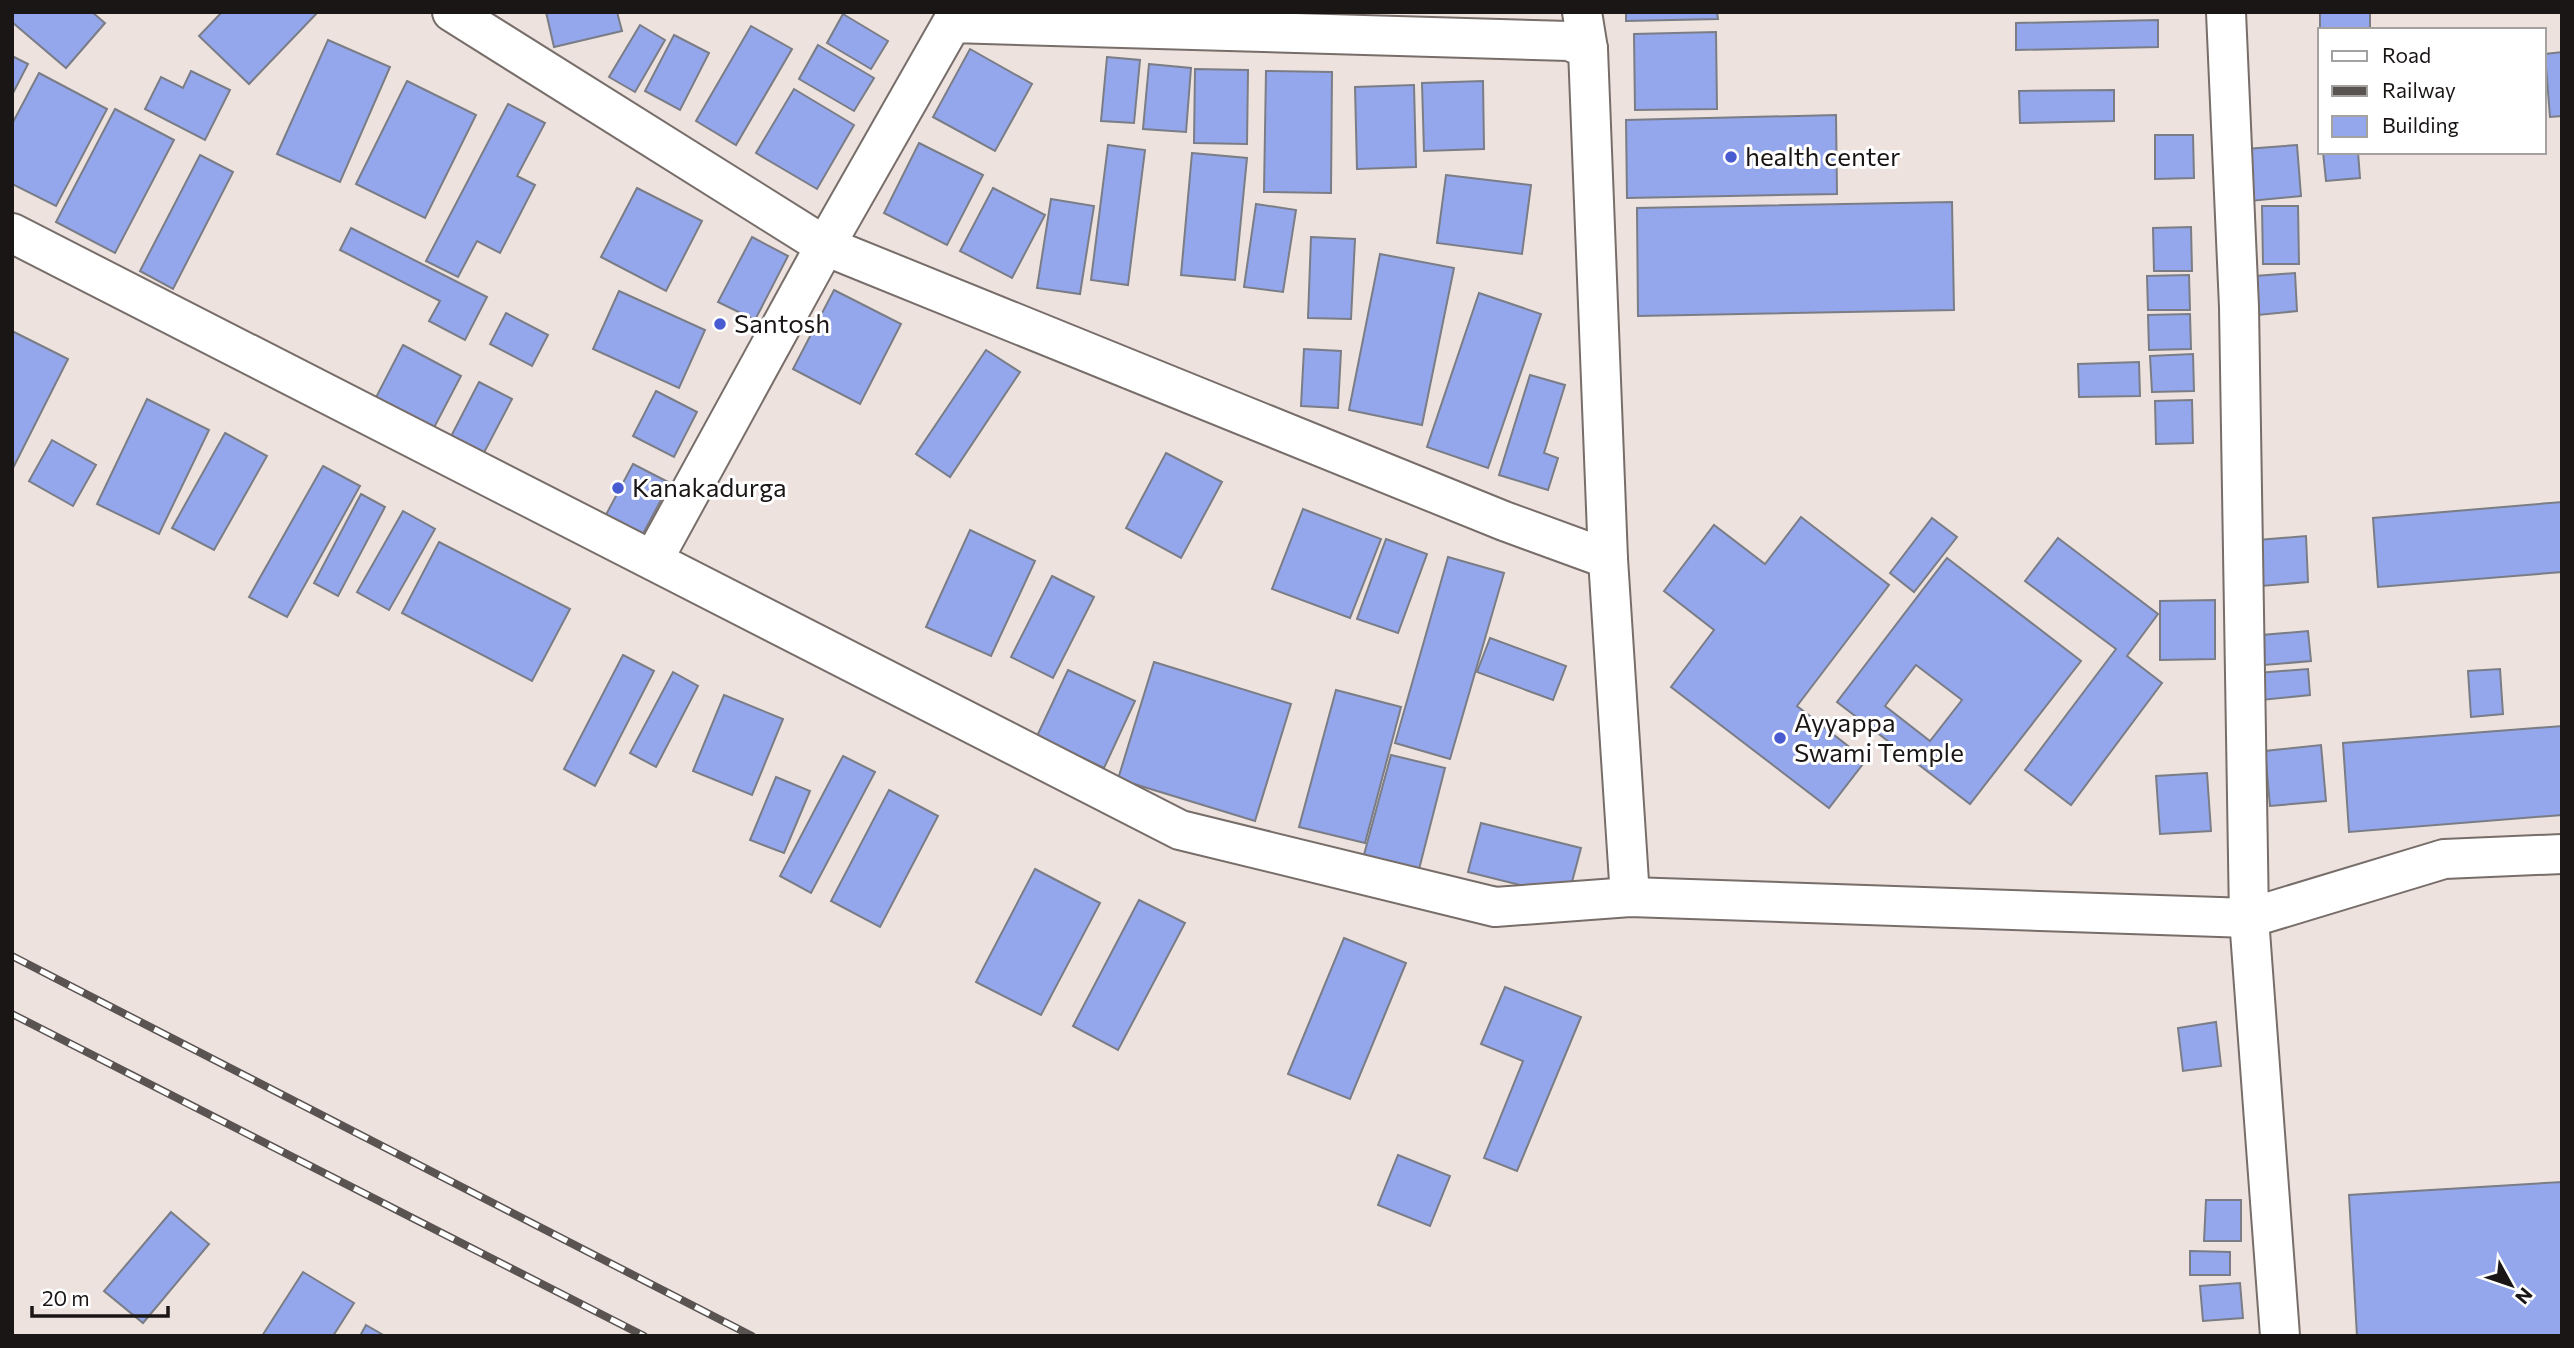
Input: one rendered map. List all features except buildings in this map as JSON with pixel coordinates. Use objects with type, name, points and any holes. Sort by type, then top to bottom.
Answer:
[{"type":"street","points":[[452,12],[825,246],[1504,521],[1608,559]]},
{"type":"street","points":[[1582,12],[1588,49],[1608,559],[1630,897]]},
{"type":"street","points":[[2226,12],[2239,307],[2249,918],[2280,1336]]},
{"type":"street","points":[[653,560],[953,18],[1569,41],[1588,49]]},
{"type":"street","points":[[12,233],[1180,830],[1495,907],[1630,897],[2249,918],[2444,859],[2562,854]]},
{"type":"railway","points":[[12,956],[752,1336]]},
{"type":"railway","points":[[12,1014],[644,1336]]},
{"type":"place","name":"health center","points":[[1731,157]]},
{"type":"place","name":"Santosh","points":[[720,324]]},
{"type":"place","name":"Kanakadurga","points":[[618,488]]},
{"type":"place","name":"Ayyappa Swami Temple","points":[[1780,738]]}]
